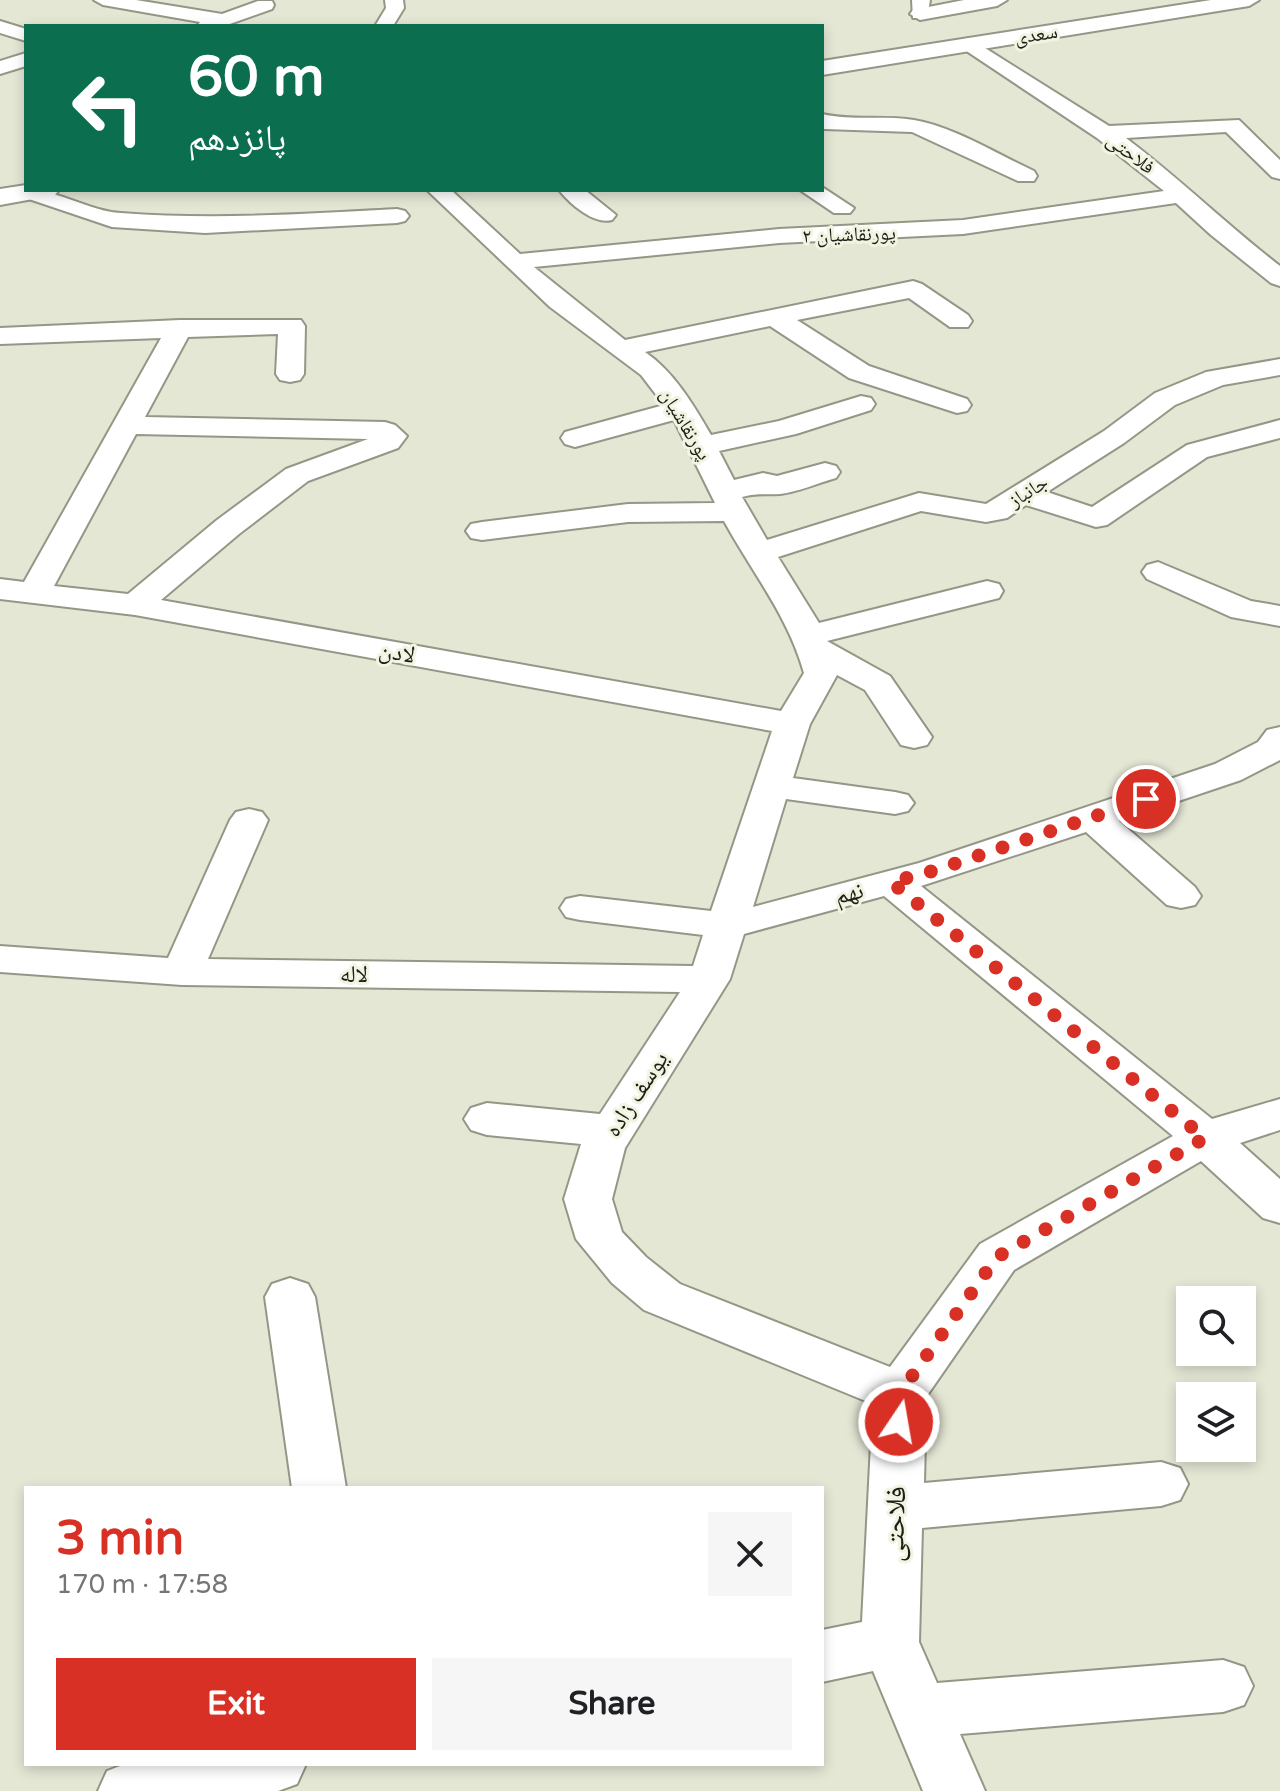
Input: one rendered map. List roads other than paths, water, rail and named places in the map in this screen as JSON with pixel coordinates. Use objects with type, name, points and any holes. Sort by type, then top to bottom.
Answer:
[{"type":"main road","points":[[920,7],[997,0]]},
{"type":"main road","name":"سعدی","points":[[824,68],[1207,3],[1257,4]]},
{"type":"main road","points":[[920,7],[965,42]]},
{"type":"main road","name":"سعدی","points":[[824,61],[965,42]]},
{"type":"main road","points":[[0,197],[32,192]]},
{"type":"street","points":[[103,0],[214,23],[265,5]]},
{"type":"street","points":[[385,24],[395,8],[394,0]]},
{"type":"street","points":[[144,24],[180,14]]},
{"type":"street","points":[[0,27],[24,34]]},
{"type":"street","name":"فلاحتی","points":[[965,42],[1105,133],[1280,278]]},
{"type":"street","points":[[0,68],[24,60]]},
{"type":"street","points":[[824,121],[832,124],[913,126],[1026,176]]},
{"type":"street","points":[[1105,133],[1231,125],[1280,172]]},
{"type":"street","points":[[41,192],[112,220],[205,226],[397,216]]},
{"type":"street","name":"پورنقاشیان","points":[[440,192],[514,262],[654,373],[681,409],[730,502],[793,605],[812,643]]},
{"type":"street","points":[[573,192],[604,215]]},
{"type":"street","points":[[814,192],[842,208]]},
{"type":"street","name":"پورنقاشیان ۲","points":[[514,262],[779,236],[963,227],[1182,195]]},
{"type":"street","points":[[620,349],[913,289],[959,321]]},
{"type":"street","points":[[774,317],[859,372],[957,405]]},
{"type":"street","points":[[0,336],[292,326],[290,374]]},
{"type":"street","points":[[34,593],[180,328]]},
{"type":"street","name":"جانباز","points":[[759,553],[919,502],[939,501],[969,513],[986,514],[1023,494],[1165,399],[1216,378],[1280,367]]},
{"type":"street","points":[[701,446],[786,428],[861,404]]},
{"type":"street","points":[[575,438],[681,409]]},
{"type":"street","points":[[127,425],[385,431],[393,436],[388,442],[297,475],[228,527],[135,605]]},
{"type":"street","points":[[1023,494],[1096,518],[1197,451],[1280,429]]},
{"type":"street","points":[[482,531],[730,502],[763,482],[778,485],[825,472]]},
{"type":"street","points":[[1158,572],[1243,610],[1280,616]]},
{"type":"street","name":"لادن","points":[[0,589],[135,605],[792,724]]},
{"type":"street","points":[[812,643],[987,591]]},
{"type":"street","points":[[792,724],[821,673],[812,643]]},
{"type":"street","points":[[812,643],[878,683],[914,737]]},
{"type":"street","name":"یوسف زاده","points":[[792,724],[709,979],[602,1147],[588,1199],[600,1239],[629,1270],[662,1297],[900,1393]]},
{"type":"street","name":"نهم","points":[[728,926],[891,882],[1228,772],[1271,750],[1280,738]]},
{"type":"street","points":[[772,786],[895,803]]},
{"type":"street","points":[[1092,817],[1181,896]]},
{"type":"street","points":[[182,972],[249,820]]},
{"type":"street","points":[[891,882],[1205,1138],[1280,1206]]},
{"type":"street","points":[[580,908],[728,926]]},
{"type":"street","name":"لاله","points":[[0,959],[182,972],[709,979]]},
{"type":"street","points":[[900,1393],[997,1257],[1205,1138],[1280,1114]]},
{"type":"street","points":[[487,1119],[612,1131]]},
{"type":"street","points":[[290,1297],[319,1486]]},
{"type":"street","name":"فلاحتی","points":[[900,1393],[890,1642],[954,1791]]},
{"type":"street","points":[[895,1508],[1161,1484]]},
{"type":"street","points":[[824,1656],[890,1642]]},
{"type":"street","points":[[920,1711],[1223,1686]]},
{"type":"street","points":[[129,1791],[264,1766]]}]
